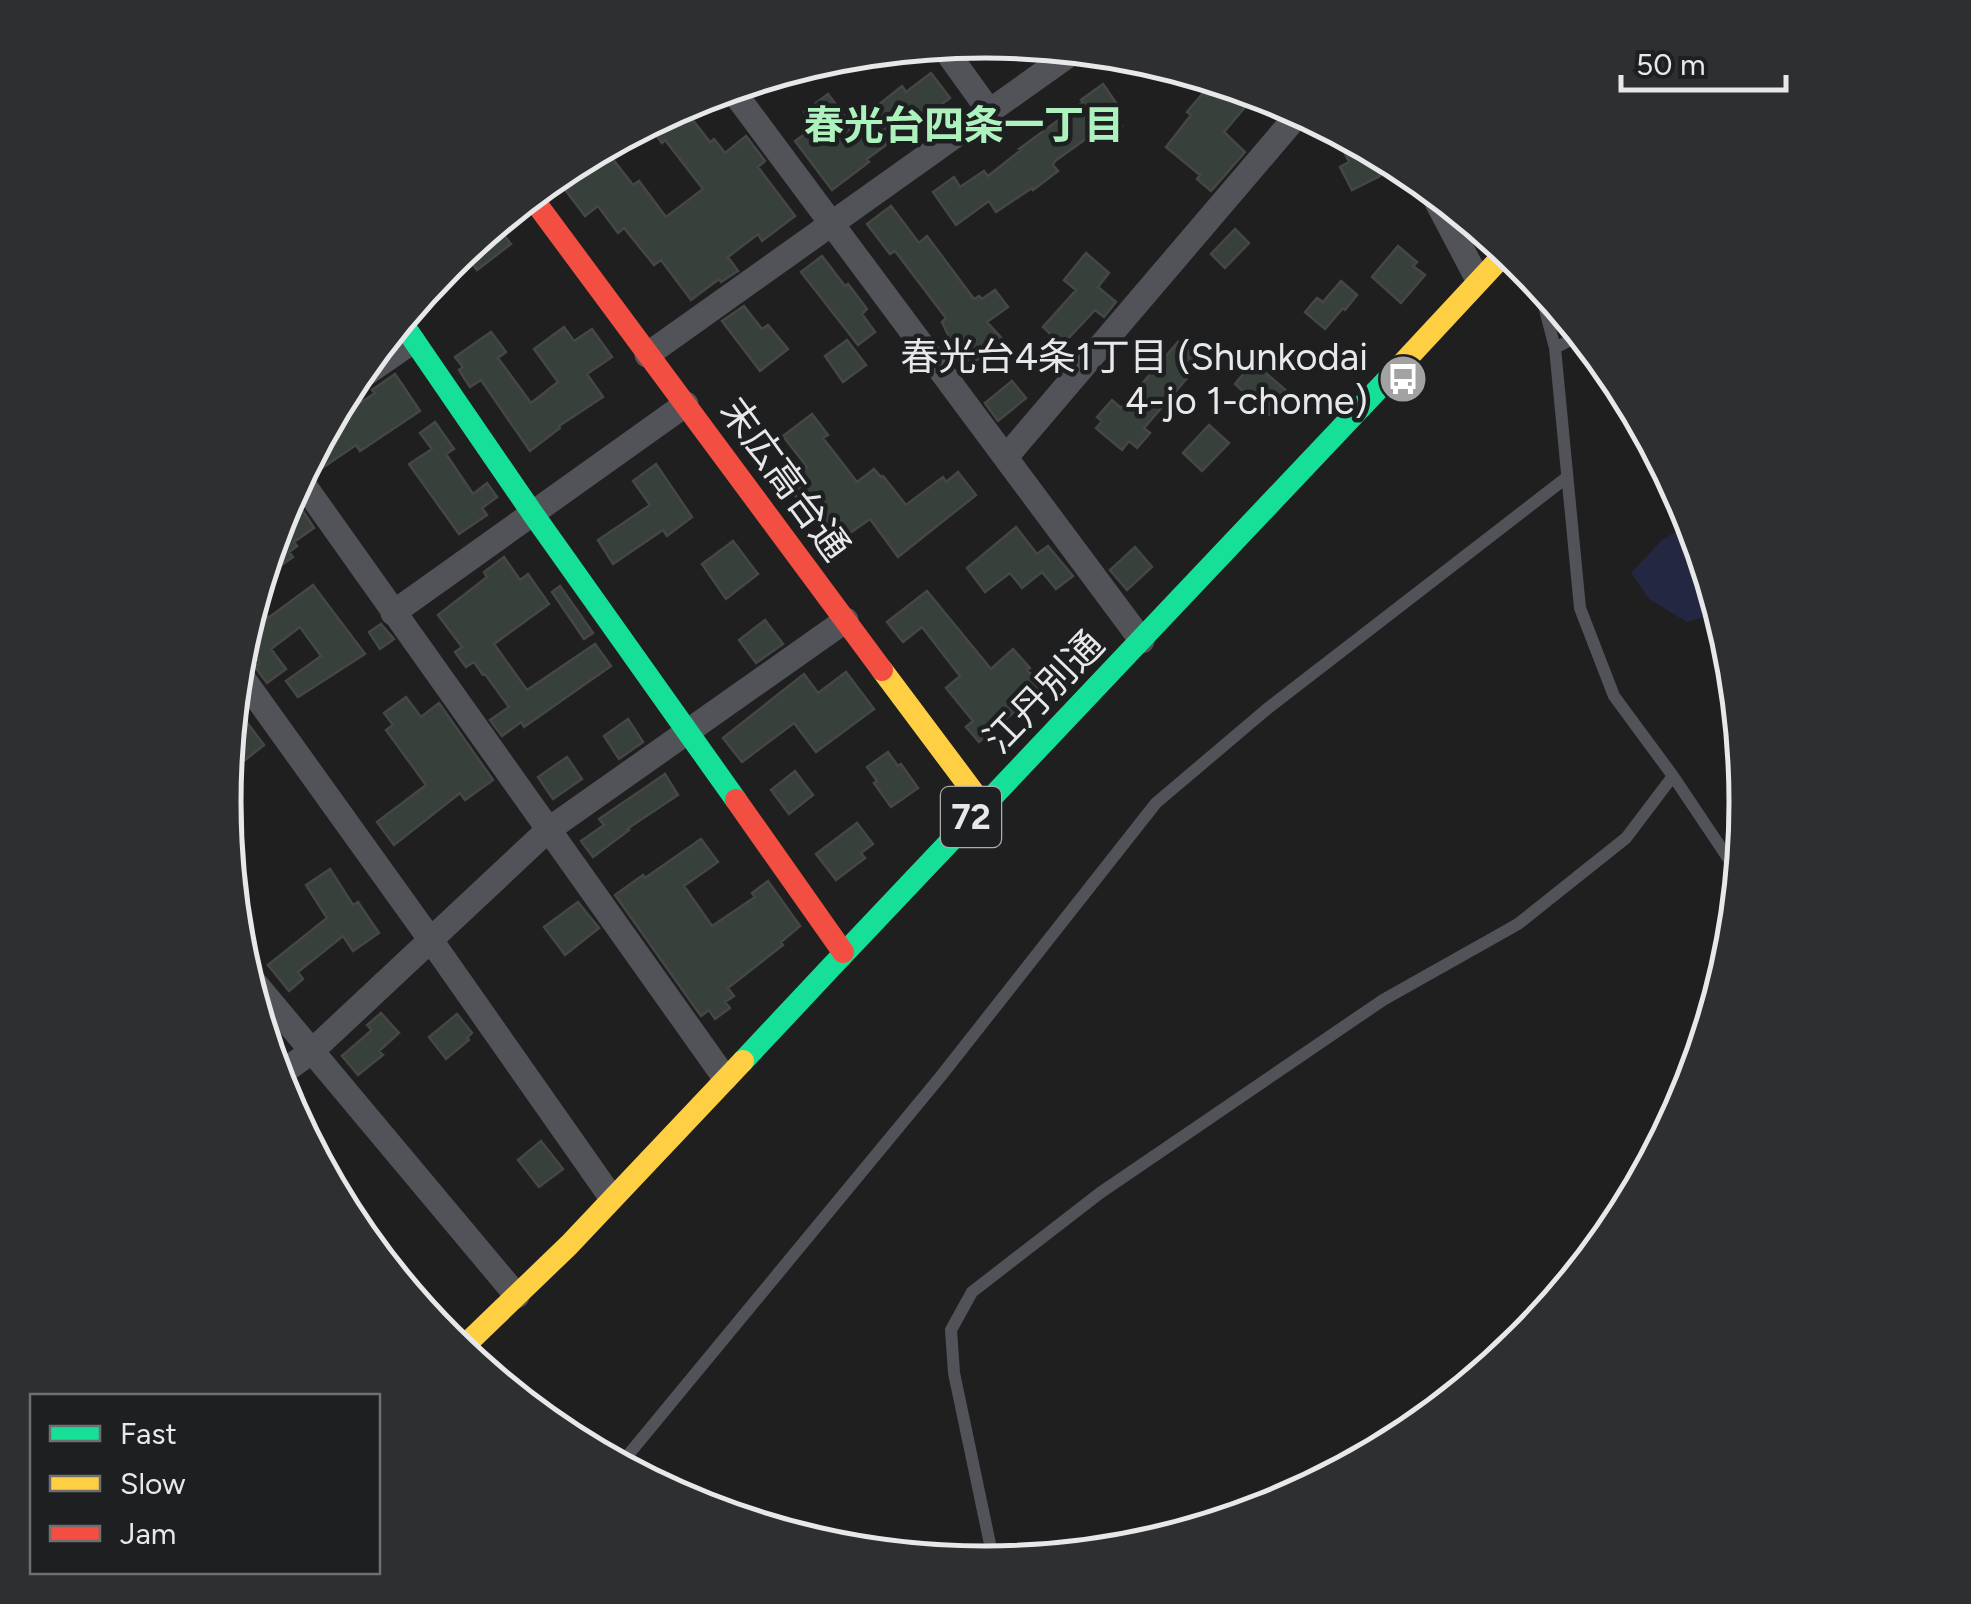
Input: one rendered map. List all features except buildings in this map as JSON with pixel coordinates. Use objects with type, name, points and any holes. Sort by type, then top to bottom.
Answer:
[{"type":"main road","name":"末広高台通","points":[[539,206],[982,805]]},
{"type":"main road","name":"江丹別通","points":[[471,1339],[568,1245],[1497,261]]},
{"type":"main road","points":[[408,333],[844,952]]},
{"type":"street","points":[[952,59],[990,112]]},
{"type":"street","points":[[648,355],[1060,62]]},
{"type":"street","points":[[739,100],[1142,641]]},
{"type":"street","points":[[1006,456],[1291,123]]},
{"type":"street","points":[[1443,215],[1478,280]]},
{"type":"street","points":[[393,613],[686,404]]},
{"type":"street","points":[[309,493],[725,1078]]},
{"type":"street","points":[[291,1067],[312,1052],[548,830],[846,620]]},
{"type":"street","points":[[250,689],[612,1197]]},
{"type":"street","points":[[267,998],[517,1296]]},
{"type":"lane","points":[[1546,312],[1555,348],[1580,608],[1614,696],[1727,858]]},
{"type":"lane","points":[[1555,348],[1569,341]]},
{"type":"lane","points":[[628,1455],[941,1076],[1156,802],[1267,709],[1566,478]]},
{"type":"lane","points":[[990,1546],[954,1373],[951,1330],[972,1292],[1100,1193],[1383,1000],[1518,924],[1626,838],[1672,776]]},
{"type":"shaded area","points":[[1678,531],[1707,616],[1687,622],[1649,599],[1631,573],[1662,540]]},
{"type":"traffic: fast","points":[[409,332],[736,800]]},
{"type":"traffic: fast","points":[[743,1061],[1401,365]]},
{"type":"traffic: slow","points":[[1401,365],[1497,262]]},
{"type":"traffic: slow","points":[[882,670],[983,805]]},
{"type":"traffic: slow","points":[[471,1339],[569,1245],[743,1061]]},
{"type":"traffic: jam","points":[[538,206],[882,670]]},
{"type":"traffic: jam","points":[[736,800],[843,952]]},
{"type":"place","name":"春光台4条1丁目 (Shunkodai 4-jo 1-chome)","points":[[1403,379]]},
{"type":"district","name":"春光台四条一丁目","points":[[964,125]]}]
